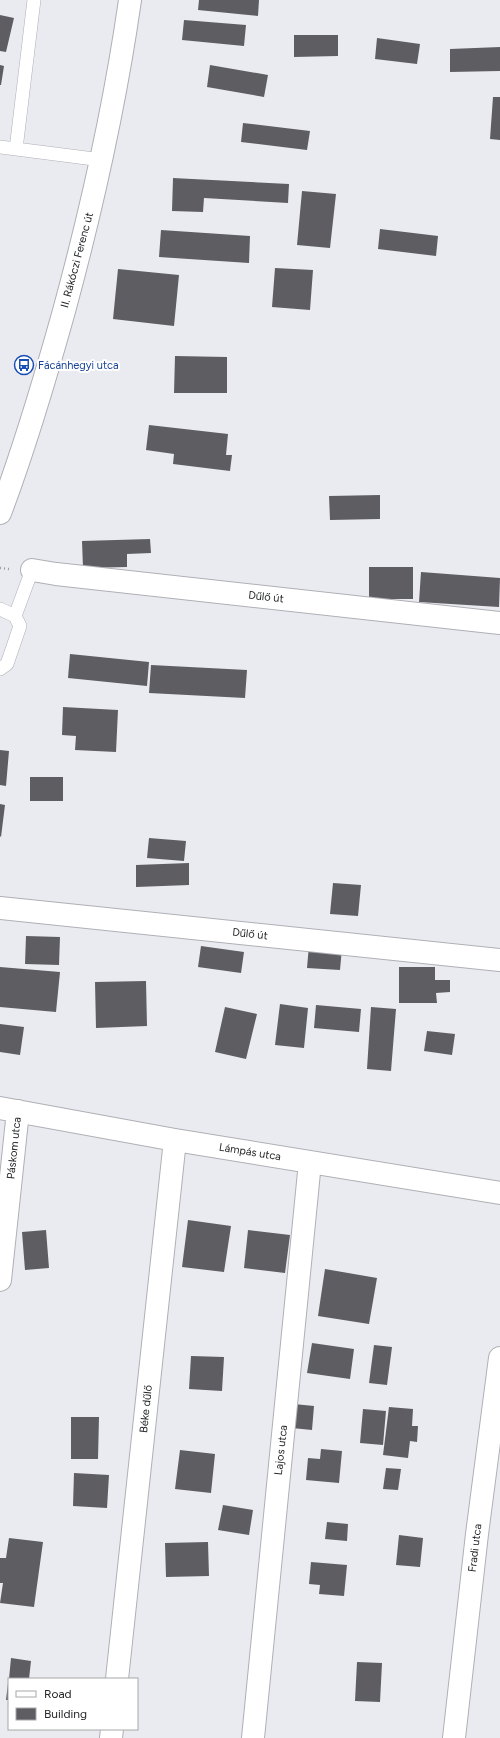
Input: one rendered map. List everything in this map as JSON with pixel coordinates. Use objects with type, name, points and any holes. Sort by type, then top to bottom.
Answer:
[{"type":"street","name":"II. Rákóczi Ferenc út","points":[[0,513],[18,465],[54,348],[86,231],[120,72],[130,0]]},
{"type":"street","name":"Dűlő út","points":[[32,570],[64,575],[500,623]]},
{"type":"street","name":"Dűlő út","points":[[0,908],[500,960]]},
{"type":"street","name":"Lámpás utca","points":[[9,1110],[175,1140],[500,1193]]},
{"type":"street","name":"Páskom utca","points":[[0,1280],[9,1110]]},
{"type":"street","name":"Béke dűlő","points":[[117,1678],[175,1140]]},
{"type":"street","name":"Lajos utca","points":[[253,1738],[310,1162]]},
{"type":"street","name":"Fradi utca","points":[[454,1738],[477,1534],[500,1358]]},
{"type":"lane","points":[[16,149],[34,0]]},
{"type":"lane","points":[[0,147],[102,160]]},
{"type":"lane","points":[[15,616],[32,570]]},
{"type":"lane","points":[[0,609],[15,616],[20,626],[7,664],[0,669]]},
{"type":"building","points":[[199,0],[259,0],[258,16],[198,10]]},
{"type":"building","points":[[0,15],[14,18],[6,52],[0,51]]},
{"type":"building","points":[[184,20],[246,25],[244,46],[182,40]]},
{"type":"building","points":[[294,35],[338,35],[338,56],[294,57]]},
{"type":"building","points":[[377,38],[420,44],[417,64],[375,59]]},
{"type":"building","points":[[500,47],[500,71],[450,72],[450,49]]},
{"type":"building","points":[[0,65],[4,66],[1,85],[0,85]]},
{"type":"building","points":[[210,65],[268,75],[264,97],[207,87]]},
{"type":"building","points":[[493,97],[500,97],[500,140],[490,139]]},
{"type":"building","points":[[243,123],[310,131],[307,150],[241,142]]},
{"type":"building","points":[[173,178],[289,184],[288,203],[204,198],[203,212],[172,211]]},
{"type":"building","points":[[302,191],[336,194],[330,248],[297,245]]},
{"type":"building","points":[[380,229],[438,236],[436,256],[378,249]]},
{"type":"building","points":[[161,230],[250,236],[249,263],[159,257]]},
{"type":"building","points":[[275,268],[313,270],[310,310],[272,307]]},
{"type":"building","points":[[118,269],[179,275],[174,326],[113,319]]},
{"type":"building","points":[[175,356],[227,357],[227,393],[174,393]]},
{"type":"building","points":[[149,425],[228,434],[226,455],[232,455],[230,471],[173,464],[174,454],[146,450]]},
{"type":"building","points":[[380,495],[380,519],[330,520],[329,496]]},
{"type":"building","points":[[150,539],[151,553],[127,554],[127,567],[83,568],[82,541]]},
{"type":"building","points":[[369,567],[413,567],[413,599],[369,599]]},
{"type":"building","points":[[421,572],[500,578],[499,607],[419,602]]},
{"type":"building","points":[[70,654],[149,662],[147,686],[68,678]]},
{"type":"building","points":[[151,665],[247,670],[245,698],[149,693]]},
{"type":"building","points":[[63,707],[118,710],[116,752],[75,750],[76,736],[62,735]]},
{"type":"building","points":[[0,750],[9,751],[6,786],[0,785]]},
{"type":"building","points":[[30,777],[63,777],[63,801],[30,801]]},
{"type":"building","points":[[0,804],[5,805],[1,837],[0,836]]},
{"type":"building","points":[[149,838],[186,841],[184,861],[147,858]]},
{"type":"building","points":[[189,863],[189,885],[136,887],[136,865]]},
{"type":"building","points":[[333,883],[361,885],[358,916],[330,914]]},
{"type":"building","points":[[26,936],[60,937],[59,965],[25,964]]},
{"type":"building","points":[[309,945],[342,948],[340,970],[307,968]]},
{"type":"building","points":[[201,946],[244,952],[241,973],[198,967]]},
{"type":"building","points":[[0,967],[60,972],[56,1012],[0,1007]]},
{"type":"building","points":[[399,967],[435,967],[435,980],[450,980],[450,992],[436,993],[437,1003],[399,1003]]},
{"type":"building","points":[[146,981],[147,1026],[96,1028],[95,982]]},
{"type":"building","points":[[280,1004],[308,1008],[304,1048],[275,1045]]},
{"type":"building","points":[[316,1005],[361,1009],[359,1032],[314,1028]]},
{"type":"building","points":[[225,1007],[257,1014],[246,1059],[215,1052]]},
{"type":"building","points":[[371,1007],[396,1009],[391,1071],[367,1069]]},
{"type":"building","points":[[0,1024],[24,1027],[20,1055],[0,1052]]},
{"type":"building","points":[[427,1031],[455,1034],[452,1055],[424,1051]]},
{"type":"building","points":[[188,1220],[231,1226],[224,1272],[182,1267]]},
{"type":"building","points":[[46,1230],[49,1268],[25,1270],[22,1232]]},
{"type":"building","points":[[248,1230],[290,1235],[285,1273],[244,1268]]},
{"type":"building","points":[[325,1269],[377,1278],[369,1324],[318,1316]]},
{"type":"building","points":[[312,1343],[354,1349],[350,1379],[307,1373]]},
{"type":"building","points":[[374,1345],[392,1347],[387,1385],[369,1383]]},
{"type":"building","points":[[191,1356],[224,1357],[222,1391],[189,1389]]},
{"type":"building","points":[[294,1404],[314,1406],[312,1430],[292,1428]]},
{"type":"building","points":[[389,1407],[413,1409],[412,1426],[418,1426],[417,1442],[410,1441],[408,1458],[383,1455]]},
{"type":"building","points":[[363,1409],[386,1411],[383,1445],[360,1443]]},
{"type":"building","points":[[71,1417],[99,1417],[98,1459],[71,1459]]},
{"type":"building","points":[[321,1449],[342,1451],[339,1483],[306,1480],[308,1458],[320,1459]]},
{"type":"building","points":[[180,1450],[215,1454],[211,1493],[175,1489]]},
{"type":"building","points":[[386,1468],[401,1469],[398,1490],[383,1489]]},
{"type":"building","points":[[74,1473],[109,1475],[107,1508],[73,1506]]},
{"type":"building","points":[[223,1505],[253,1510],[249,1535],[218,1530]]},
{"type":"building","points":[[327,1522],[348,1524],[347,1541],[325,1539]]},
{"type":"building","points":[[399,1535],[423,1538],[420,1567],[396,1565]]},
{"type":"building","points":[[9,1538],[43,1542],[34,1607],[0,1603],[3,1583],[0,1583],[0,1558],[6,1558]]},
{"type":"building","points":[[208,1542],[209,1576],[166,1577],[165,1543]]},
{"type":"building","points":[[311,1562],[347,1565],[344,1596],[319,1594],[320,1585],[309,1584]]},
{"type":"building","points":[[11,1658],[31,1661],[29,1678],[9,1678]]},
{"type":"building","points":[[357,1662],[382,1663],[380,1702],[355,1701]]},
{"type":"building","points":[[8,1683],[8,1700],[6,1700]]},
{"type":"place","name":"Fácánhegyi utca","points":[[24,365]]}]
